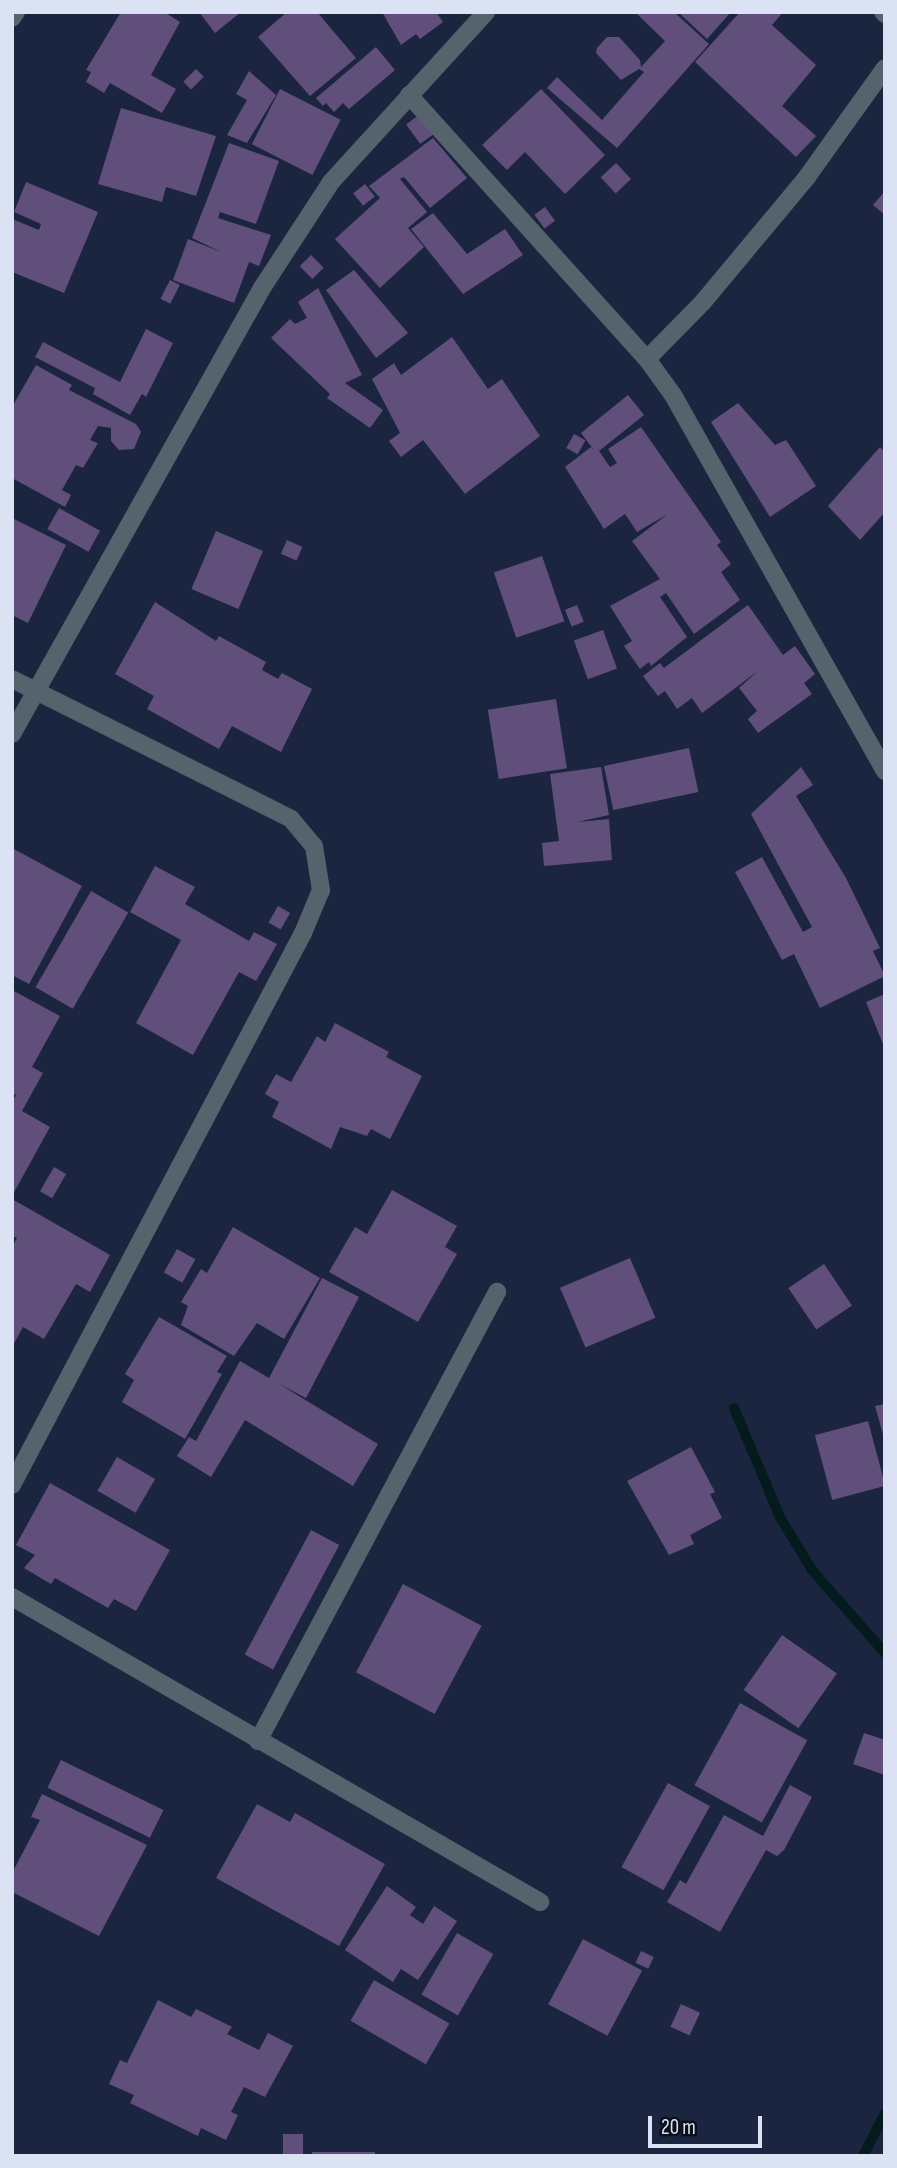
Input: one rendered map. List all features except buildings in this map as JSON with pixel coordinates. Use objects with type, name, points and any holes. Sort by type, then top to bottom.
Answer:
[{"type":"street","points":[[12,19],[16,12]]},
{"type":"street","points":[[12,733],[262,288],[331,181],[486,12]]},
{"type":"street","points":[[647,359],[703,302],[807,177],[885,68]]},
{"type":"street","points":[[409,95],[647,359],[673,395],[885,771]]},
{"type":"street","points":[[12,679],[291,819],[314,846],[321,890],[303,933],[12,1485]]},
{"type":"street","points":[[258,1741],[497,1292]]},
{"type":"street","points":[[12,1597],[540,1902]]},
{"type":"waterway","points":[[734,1408],[781,1519],[812,1570],[885,1653]]},
{"type":"waterway","points":[[863,2156],[885,2113]]}]
